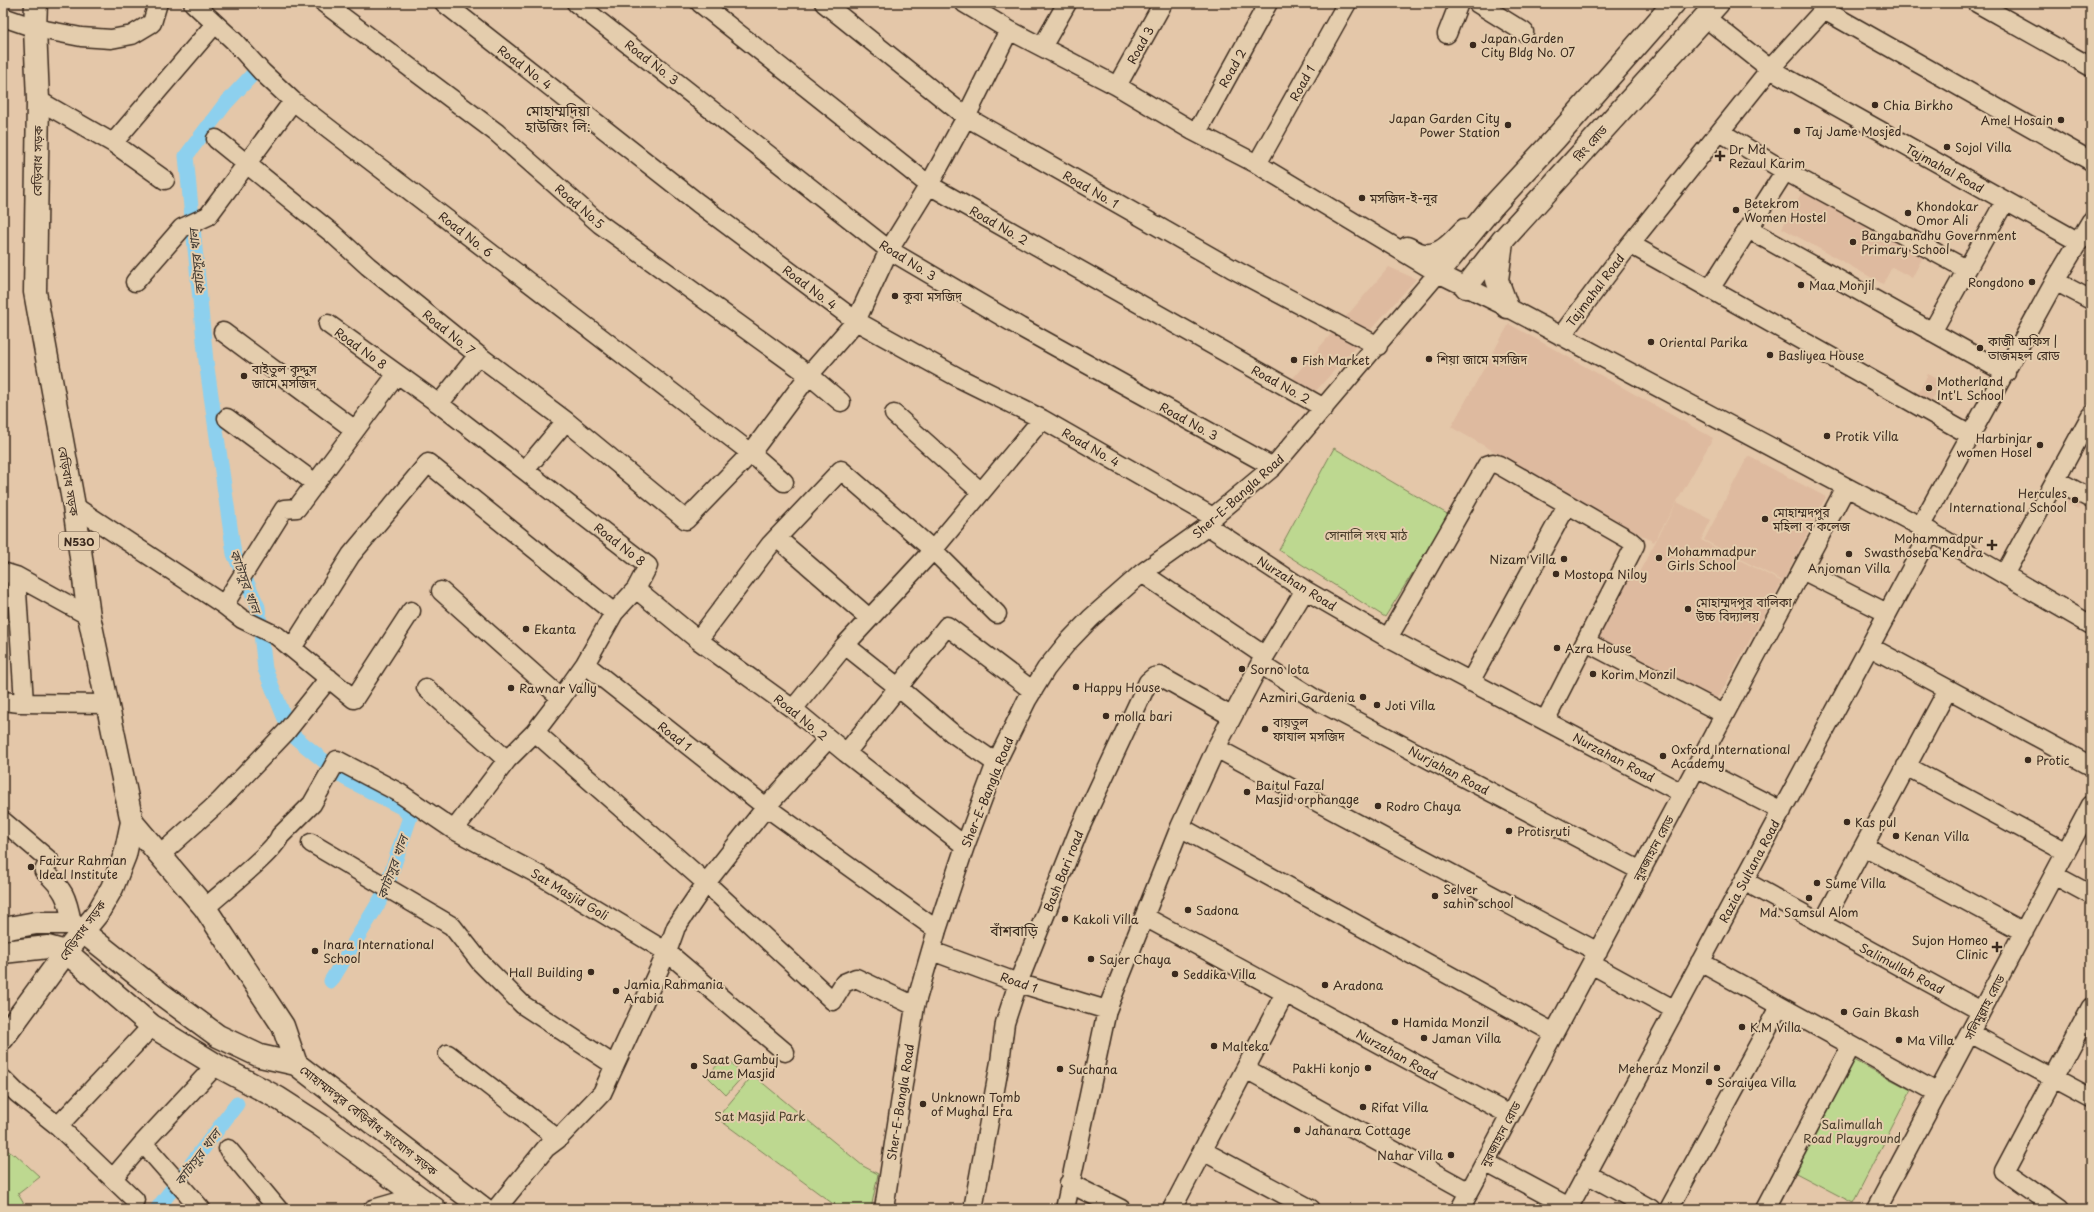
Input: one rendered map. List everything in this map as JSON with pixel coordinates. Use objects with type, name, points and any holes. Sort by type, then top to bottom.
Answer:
[{"type":"main road","name":"বেড়িবাধ সড়ক","points":[[3,1038],[66,952],[77,927],[97,914],[112,888],[125,855],[132,822],[106,704],[89,616],[74,506],[35,292],[38,100],[35,28],[36,3]]},
{"type":"main road","points":[[1438,273],[1485,217],[1674,3]]},
{"type":"main road","name":"রিং রোড","points":[[1466,287],[1502,241],[1624,105],[1712,10]]},
{"type":"main road","points":[[1602,85],[1624,105]]},
{"type":"main road","points":[[1502,241],[1498,280],[1507,307]]},
{"type":"main road","points":[[132,822],[205,908],[283,1026],[296,1064]]},
{"type":"main road","points":[[3,929],[36,923],[77,927]]},
{"type":"main road","name":"মোহাম্মদপুর বেড়িবাঁধ সংযোগ সড়ক","points":[[77,927],[161,994],[218,1036],[260,1056],[296,1064],[474,1206]]},
{"type":"main road","points":[[3,952],[48,947],[66,952],[152,1026],[216,1065],[290,1106],[426,1203]]},
{"type":"street","points":[[3,17],[35,28],[81,37],[111,39],[132,35],[152,23],[158,3]]},
{"type":"street","name":"Road No. 6","points":[[193,3],[293,101],[750,453],[784,482]]},
{"type":"street","name":"Road No.5","points":[[324,3],[497,133],[600,224],[809,375],[841,402]]},
{"type":"street","name":"Road No. 4","points":[[444,3],[698,203],[856,321],[961,379],[1042,419],[1210,521]]},
{"type":"street","name":"Road No. 3","points":[[576,3],[889,250],[1020,327],[1273,467]]},
{"type":"street","name":"Road No. 2","points":[[700,3],[929,185],[1324,408]]},
{"type":"street","name":"Road No. 1","points":[[824,3],[966,117],[1231,268],[1378,346]]},
{"type":"street","points":[[1042,47],[1067,3]]},
{"type":"street","name":"Road 3","points":[[1117,86],[1163,3]]},
{"type":"street","name":"Road 2","points":[[1194,131],[1201,125],[1268,3]]},
{"type":"street","name":"Road 1","points":[[1257,164],[1347,3]]},
{"type":"street","points":[[1448,34],[1459,3]]},
{"type":"street","points":[[1477,3],[1524,32]]},
{"type":"street","points":[[1977,3],[2091,67]]},
{"type":"street","points":[[971,5],[1009,30],[1117,86],[1194,131],[1257,164],[1438,273],[1507,307],[1846,487],[2005,573],[2091,625]]},
{"type":"street","name":"Tajmahal Road","points":[[1561,336],[1630,244],[1770,69],[1827,6],[2091,161]]},
{"type":"street","points":[[1712,10],[1770,69]]},
{"type":"street","points":[[113,143],[215,24]]},
{"type":"street","points":[[750,453],[809,375],[856,321],[889,250],[929,185],[966,117],[1009,30]]},
{"type":"street","name":"Tajmahal Road","points":[[1770,69],[2079,242]]},
{"type":"street","points":[[38,100],[113,143],[165,180]]},
{"type":"street","points":[[135,282],[182,228],[208,216],[248,164],[293,101]]},
{"type":"street","points":[[1720,132],[1785,171],[1966,269]]},
{"type":"street","name":"Road No. 7","points":[[216,139],[333,234],[368,266],[478,355],[566,421],[686,520],[750,453]]},
{"type":"street","points":[[1710,289],[1785,171]]},
{"type":"street","points":[[1932,332],[2005,201]]},
{"type":"street","points":[[1360,227],[1424,253],[1432,253],[1450,243],[1469,223],[1485,217]]},
{"type":"street","points":[[1925,530],[1972,436],[2055,281],[2091,221]]},
{"type":"street","points":[[1748,229],[2006,373]]},
{"type":"street","name":"Tajmahal Road","points":[[1630,244],[1972,436]]},
{"type":"street","name":"Sher-E-Bangla Road","points":[[884,1209],[915,1006],[937,930],[965,846],[996,763],[1033,691],[1067,643],[1091,618],[1142,573],[1210,521],[1273,467],[1378,346],[1438,273]]},
{"type":"street","points":[[2055,281],[2091,300]]},
{"type":"street","name":"Road No 8","points":[[328,324],[439,404],[648,566],[636,590],[614,612],[585,664],[561,698],[535,732],[507,760],[454,830]]},
{"type":"street","points":[[223,332],[355,430]]},
{"type":"street","points":[[439,404],[478,355]]},
{"type":"street","points":[[224,605],[284,509],[296,508],[397,374]]},
{"type":"street","points":[[894,414],[981,492]]},
{"type":"street","points":[[2005,573],[2091,415]]},
{"type":"street","points":[[227,418],[315,483]]},
{"type":"street","points":[[793,709],[844,645],[933,550],[1042,419]]},
{"type":"street","points":[[526,470],[566,421]]},
{"type":"street","points":[[292,648],[351,555],[428,463],[614,612]]},
{"type":"street","points":[[1388,638],[1487,465],[1493,463],[1499,465],[1567,505],[1633,541],[1635,545],[1545,721]]},
{"type":"street","points":[[698,640],[777,538],[841,470],[933,550],[997,614]]},
{"type":"street","points":[[2056,480],[2091,499]]},
{"type":"street","name":"নুরজাহান রোড","points":[[1460,1209],[1846,487]]},
{"type":"street","points":[[1470,682],[1567,505]]},
{"type":"street","points":[[74,506],[224,605],[242,619],[278,636],[354,699],[411,611]]},
{"type":"street","name":"Nurzahan Road","points":[[1210,521],[1305,590],[1388,638],[1682,793]]},
{"type":"street","name":"Razia Sultana Road","points":[[1569,1208],[1870,647],[1887,614],[1925,530]]},
{"type":"street","points":[[777,538],[869,618]]},
{"type":"street","points":[[1802,570],[1887,614]]},
{"type":"street","name":"Nurjahan Road","points":[[1142,573],[1320,702],[1641,871]]},
{"type":"street","points":[[10,574],[89,616]]},
{"type":"street","points":[[10,574],[24,703]]},
{"type":"street","name":"Road No. 2","points":[[636,590],[698,640],[793,709],[828,739],[965,846]]},
{"type":"street","points":[[1065,1209],[1069,1183],[1107,1010],[1180,827],[1231,716],[1262,660],[1305,590]]},
{"type":"street","points":[[441,592],[561,698]]},
{"type":"street","points":[[846,753],[947,626],[1033,691]]},
{"type":"street","points":[[1586,642],[1724,714]]},
{"type":"street","points":[[844,645],[899,688],[951,732],[996,763]]},
{"type":"street","points":[[1870,647],[2091,766]]},
{"type":"street","name":"Road 1","points":[[585,664],[766,807],[937,930]]},
{"type":"street","name":"Bash Bari road","points":[[973,1209],[1006,1022],[1018,983],[1079,830],[1148,682],[1154,676],[1160,676],[1231,716]]},
{"type":"street","points":[[160,854],[220,801],[286,732],[329,678]]},
{"type":"street","points":[[426,688],[507,760]]},
{"type":"street","points":[[1822,924],[1948,689]]},
{"type":"street","points":[[3,701],[24,703],[106,704]]},
{"type":"street","points":[[535,732],[706,883],[832,1001],[844,983],[856,978],[915,1006]]},
{"type":"street","points":[[496,1209],[546,1148],[558,1139],[602,1093],[667,952],[676,927],[706,883],[766,807],[828,739]]},
{"type":"street","points":[[1216,748],[1594,958],[1675,1010]]},
{"type":"street","name":"Sat Masjid Goli","points":[[205,908],[278,841],[280,836],[312,804],[338,760],[398,792],[454,830],[542,876],[667,952],[785,1052]]},
{"type":"street","points":[[1906,766],[2066,852]]},
{"type":"street","points":[[1696,767],[1782,811]]},
{"type":"street","name":"সলিমুল্লাহ রোড","points":[[1876,1209],[2091,804]]},
{"type":"street","points":[[3,821],[49,860],[44,872],[61,888],[77,927]]},
{"type":"street","points":[[1180,827],[1554,1033]]},
{"type":"street","points":[[311,843],[452,926],[480,963],[523,1005],[614,1065]]},
{"type":"street","points":[[1864,846],[2024,932]]},
{"type":"street","points":[[2054,875],[2091,895]]},
{"type":"street","name":"Salimullah Road","points":[[1744,881],[1982,1011]]},
{"type":"street","name":"Nurzahan Road","points":[[1145,917],[1510,1115]]},
{"type":"street","name":"Road 1","points":[[932,951],[1018,983],[1107,1010]]},
{"type":"street","points":[[1700,962],[1779,1007],[1938,1093]]},
{"type":"street","points":[[1172,1209],[1285,993]]},
{"type":"street","points":[[1668,1209],[1779,1007]]},
{"type":"street","points":[[2058,1209],[2004,1170],[2091,1007]]},
{"type":"street","points":[[58,1126],[152,1026]]},
{"type":"street","points":[[1970,1033],[2091,1098]]},
{"type":"street","points":[[1765,1209],[1851,1046]]},
{"type":"street","points":[[448,1054],[558,1139]]},
{"type":"street","points":[[113,1178],[143,1143],[216,1065]]},
{"type":"street","points":[[1246,1069],[1469,1192]]},
{"type":"street","points":[[3,1079],[17,1093],[58,1126],[135,1200]]},
{"type":"street","points":[[143,1143],[201,1209]]},
{"type":"street","points":[[228,1149],[278,1209]]},
{"type":"street","points":[[1202,1151],[1311,1209]]},
{"type":"street","points":[[1485,1162],[1569,1208]]},
{"type":"street","points":[[1587,1174],[1651,1209]]},
{"type":"street","points":[[1069,1183],[1122,1209]]},
{"type":"street","points":[[373,1209],[426,1203]]},
{"type":"shaded area","name":"Bangabandhu Government Primary School","points":[[1803,190],[1923,257],[1912,278],[1892,267],[1883,284],[1782,228]]},
{"type":"shaded area","points":[[1389,267],[1416,279],[1314,393],[1293,378]]},
{"type":"shaded area","points":[[1509,324],[1713,438],[1654,542],[1451,427]]},
{"type":"shaded area","name":"Motherland Int'L School","points":[[1928,374],[1941,381],[1930,403],[1917,396]]},
{"type":"shaded area","name":"মোহাম্মদপুর মহিলা ব কলেজ","points":[[1748,456],[1826,497],[1783,581],[1704,540]]},
{"type":"shaded area","name":"Hercules International School","points":[[2071,491],[2084,498],[2078,509],[2065,502]]},
{"type":"shaded area","name":"মোহাম্মদপুর বালিকা উচ্চ বিদ্যালয়","points":[[1677,502],[1711,520],[1701,540],[1782,582],[1717,700],[1595,636],[1629,571],[1637,576]]},
{"type":"green space","name":"সোনালি সংঘ মাঠ","points":[[1334,448],[1449,515],[1385,617],[1279,550]]},
{"type":"green space","points":[[725,1057],[744,1075],[726,1095],[707,1076]]},
{"type":"green space","name":"Salimullah Road Playground","points":[[1852,1059],[1911,1090],[1853,1203],[1794,1172]]},
{"type":"green space","name":"Sat Masjid Park","points":[[753,1075],[863,1166],[878,1174],[871,1209],[840,1209],[717,1118]]},
{"type":"green space","points":[[3,1147],[14,1155],[15,1154],[40,1177],[18,1194],[27,1209],[3,1209]]},
{"type":"waterway","name":"কাটাসুর খাল","points":[[254,73],[225,104],[186,156],[206,361],[234,554],[258,607],[265,669],[291,734],[345,778],[403,808],[410,817],[384,894],[331,981]]},
{"type":"waterway","name":"কাটাসুর খাল","points":[[157,1209],[237,1104]]},
{"type":"place","name":"Japan Garden City Bldg No. 07","points":[[1473,45]]},
{"type":"place","name":"Chia Birkho","points":[[1875,105]]},
{"type":"place","name":"Amel Hosain","points":[[2061,120]]},
{"type":"place","name":"Japan Garden City Power Station","points":[[1508,125]]},
{"type":"place","name":"Taj Jame Mosjed","points":[[1797,131]]},
{"type":"place","name":"Sojol Villa","points":[[1947,147]]},
{"type":"place","name":"Dr Md Rezaul Karim","points":[[1720,156]]},
{"type":"place","name":"মসজিদ-ই-নূর","points":[[1362,198]]},
{"type":"place","name":"Betekrom Women Hostel","points":[[1736,210]]},
{"type":"place","name":"Khondokar Omor Ali","points":[[1908,213]]},
{"type":"place","name":"Bangabandhu Government Primary School","points":[[1853,242]]},
{"type":"place","name":"Rongdono","points":[[2032,282]]},
{"type":"place","name":"Maa Monjil","points":[[1801,285]]},
{"type":"place","name":"কুবা মসজিদ","points":[[895,296]]},
{"type":"place","name":"Oriental Parika","points":[[1651,342]]},
{"type":"place","name":"কাজী অফিস | তাজমহল রোড","points":[[1980,348]]},
{"type":"place","name":"Basliyea House","points":[[1770,355]]},
{"type":"place","name":"শিয়া জামে মসজিদ","points":[[1429,359]]},
{"type":"place","name":"Fish Market","points":[[1294,360]]},
{"type":"place","name":"বাইতুল কুদ্দুস জামে মসজিদ","points":[[244,376]]},
{"type":"place","name":"Motherland Int'L School","points":[[1929,388]]},
{"type":"place","name":"Protik Villa","points":[[1827,436]]},
{"type":"place","name":"Harbinjar women Hosel","points":[[2040,445]]},
{"type":"place","name":"Hercules International School","points":[[2075,500]]},
{"type":"place","name":"মোহাম্মদপুর মহিলা ব কলেজ","points":[[1765,519]]},
{"type":"place","name":"Mohammadpur Swasthoseba Kendra","points":[[1992,545]]},
{"type":"place","name":"Anjoman Villa","points":[[1849,554]]},
{"type":"place","name":"Mohammadpur Girls School","points":[[1659,558]]},
{"type":"place","name":"Nizam Villa","points":[[1564,559]]},
{"type":"place","name":"Mostopa Niloy","points":[[1556,574]]},
{"type":"place","name":"মোহাম্মদপুর বালিকা উচ্চ বিদ্যালয়","points":[[1688,609]]},
{"type":"place","name":"Ekanta","points":[[526,629]]},
{"type":"place","name":"Azra House","points":[[1557,648]]},
{"type":"place","name":"Sorno lota","points":[[1242,669]]},
{"type":"place","name":"Korim Monzil","points":[[1593,674]]},
{"type":"place","name":"Happy House","points":[[1076,687]]},
{"type":"place","name":"Rawnar Vally","points":[[511,688]]},
{"type":"place","name":"Azmiri Gardenia","points":[[1363,697]]},
{"type":"place","name":"Joti Villa","points":[[1377,705]]},
{"type":"place","name":"molla bari","points":[[1106,716]]},
{"type":"place","name":"বায়তুল ফাযাল মসজিদ","points":[[1265,729]]},
{"type":"place","name":"Oxford International Academy","points":[[1663,756]]},
{"type":"place","name":"Protic","points":[[2028,760]]},
{"type":"place","name":"Baitul Fazal Masjid orphanage","points":[[1247,792]]},
{"type":"place","name":"Rodro Chaya","points":[[1378,806]]},
{"type":"place","name":"Kas pul","points":[[1847,822]]},
{"type":"place","name":"Protisruti","points":[[1509,831]]},
{"type":"place","name":"Kenan Villa","points":[[1896,836]]},
{"type":"place","name":"Faizur Rahman Ideal Institute","points":[[31,867]]},
{"type":"place","name":"Sume Villa","points":[[1817,883]]},
{"type":"place","name":"Selver sahin school","points":[[1435,896]]},
{"type":"place","name":"Md. Samsul Alom","points":[[1809,898]]},
{"type":"place","name":"Sadona","points":[[1188,910]]},
{"type":"place","name":"Kakoli Villa","points":[[1065,919]]},
{"type":"place","name":"Sujon Homeo Clinic","points":[[1997,947]]},
{"type":"place","name":"Inara International School","points":[[315,951]]},
{"type":"place","name":"Sajer Chaya","points":[[1091,959]]},
{"type":"place","name":"Hall Building","points":[[591,972]]},
{"type":"place","name":"Seddika Villa","points":[[1175,974]]},
{"type":"place","name":"Aradona","points":[[1325,985]]},
{"type":"place","name":"Jamia Rahmania Arabia","points":[[616,991]]},
{"type":"place","name":"Gain Bkash","points":[[1844,1012]]},
{"type":"place","name":"Hamida Monzil","points":[[1395,1022]]},
{"type":"place","name":"K.M Villa","points":[[1742,1027]]},
{"type":"place","name":"Jaman Villa","points":[[1424,1038]]},
{"type":"place","name":"Ma Villa","points":[[1899,1040]]},
{"type":"place","name":"Malteka","points":[[1214,1046]]},
{"type":"place","name":"Saat Gambuj Jame Masjid","points":[[694,1066]]},
{"type":"place","name":"PakHi konjo","points":[[1368,1068]]},
{"type":"place","name":"Meheraz Monzil","points":[[1717,1068]]},
{"type":"place","name":"Suchana","points":[[1060,1069]]},
{"type":"place","name":"Soraiyea Villa","points":[[1709,1082]]},
{"type":"place","name":"Unknown Tomb of Mughal Era","points":[[923,1104]]},
{"type":"place","name":"Rifat Villa","points":[[1363,1107]]},
{"type":"place","name":"Jahanara Cottage","points":[[1297,1130]]},
{"type":"place","name":"Nahar Villa","points":[[1451,1155]]},
{"type":"district","name":"মোহাম্মদিয়া হাউজিং লি:","points":[[558,118]]},
{"type":"district","name":"বাঁশবাড়ি","points":[[1014,930]]}]
